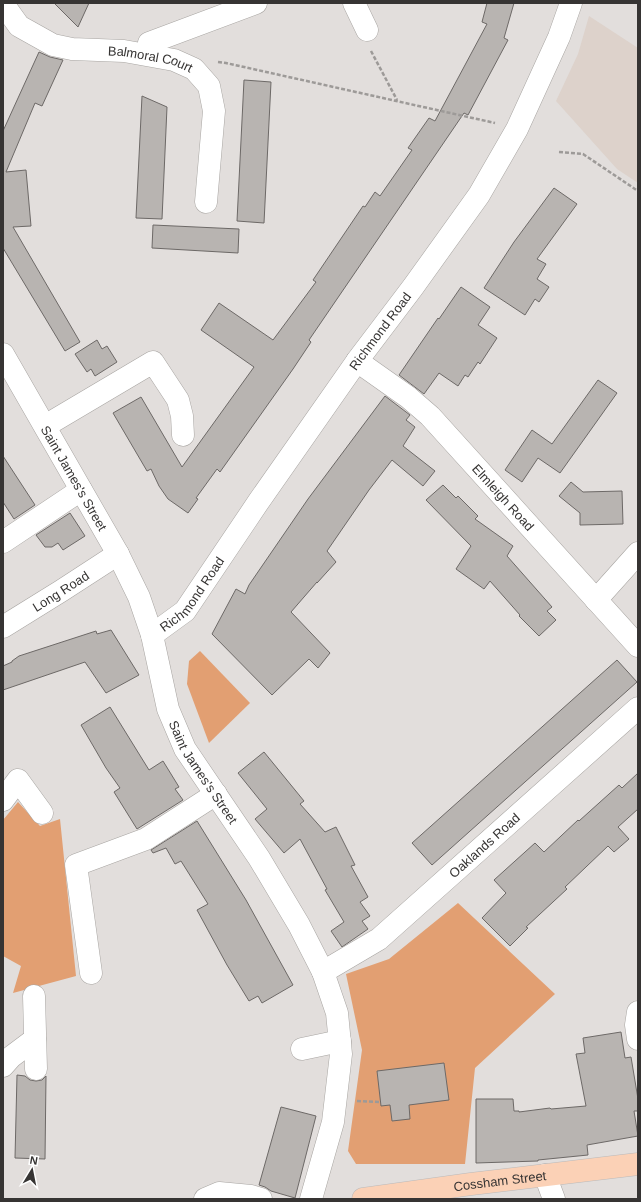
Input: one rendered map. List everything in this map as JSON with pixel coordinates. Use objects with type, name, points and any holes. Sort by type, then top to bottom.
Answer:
[{"type":"main road","name":"Cossham Street","points":[[363,1199],[638,1164]]},
{"type":"street","points":[[149,43],[256,3]]},
{"type":"street","points":[[354,3],[367,30]]},
{"type":"street","name":"Richmond Road","points":[[152,635],[184,610],[357,361],[413,287],[479,195],[517,129],[559,37],[572,3]]},
{"type":"street","name":"Balmoral Court","points":[[7,8],[18,26],[53,45],[72,49],[124,52],[146,55],[174,60],[194,69],[209,86],[214,111],[206,202]]},
{"type":"street","name":"Saint James's Street","points":[[3,354],[118,554],[139,597],[152,635],[168,709],[185,749],[259,858],[299,925],[324,972],[337,1013],[341,1054],[333,1122],[311,1199]]},
{"type":"street","name":"Elmleigh Road","points":[[357,361],[408,397],[430,416],[638,646]]},
{"type":"street","points":[[45,426],[153,362],[178,400],[182,416],[183,435]]},
{"type":"street","points":[[3,542],[81,490]]},
{"type":"street","points":[[596,600],[638,553]]},
{"type":"street","name":"Long Road","points":[[3,627],[118,554]]},
{"type":"street","name":"Oaklands Road","points":[[324,972],[379,939],[638,708]]},
{"type":"street","points":[[3,800],[18,780],[42,813]]},
{"type":"street","points":[[91,973],[76,865],[146,839],[216,794]]},
{"type":"street","points":[[34,996],[36,1069]]},
{"type":"street","points":[[638,1012],[636,1025],[638,1039]]},
{"type":"street","points":[[3,1066],[11,1057],[35,1039]]},
{"type":"street","points":[[302,1049],[340,1040]]},
{"type":"street","points":[[545,1175],[554,1199]]},
{"type":"street","points":[[206,1199],[219,1193],[251,1196],[261,1199]]},
{"type":"path","points":[[367,30],[368,45],[397,100]]},
{"type":"path","points":[[211,62],[226,62],[397,100],[517,129]]},
{"type":"path","points":[[559,152],[583,154],[638,191]]},
{"type":"path","points":[[355,1100],[380,1102]]},
{"type":"shaded area","points":[[589,16],[638,48],[638,183],[617,169],[556,101],[578,54]]},
{"type":"shaded area","points":[[200,651],[250,703],[209,743],[187,684],[189,661]]},
{"type":"shaded area","points":[[18,802],[40,826],[60,819],[76,976],[13,993],[21,966],[3,956],[3,820]]},
{"type":"shaded area","points":[[458,903],[555,994],[475,1068],[465,1164],[356,1164],[348,1151],[362,1050],[346,974],[389,959]]},
{"type":"building","points":[[54,3],[89,3],[78,27]]},
{"type":"building","points":[[487,3],[514,3],[504,38],[508,40],[468,115],[464,113],[309,340],[311,342],[293,369],[220,472],[217,469],[196,498],[198,499],[188,513],[168,499],[159,486],[151,469],[147,471],[113,413],[141,397],[182,467],[254,367],[201,330],[219,303],[273,340],[316,282],[313,280],[363,206],[365,207],[375,192],[380,196],[412,150],[408,148],[429,118],[435,121],[487,24],[482,22]]},
{"type":"building","points":[[39,52],[50,57],[63,60],[42,106],[35,103],[6,172],[26,170],[31,226],[13,227],[80,342],[65,351],[3,248],[3,131]]},
{"type":"building","points":[[244,80],[271,82],[264,223],[237,221]]},
{"type":"building","points":[[142,96],[167,107],[162,219],[136,218]]},
{"type":"building","points":[[554,188],[577,204],[537,259],[546,264],[537,279],[549,287],[539,302],[535,299],[525,315],[484,288],[514,242]]},
{"type":"building","points":[[153,225],[239,229],[238,253],[152,248]]},
{"type":"building","points":[[461,287],[490,307],[478,325],[497,338],[480,364],[478,362],[468,377],[465,375],[458,386],[439,373],[424,394],[399,375]]},
{"type":"building","points":[[97,340],[102,349],[107,346],[117,362],[95,376],[91,369],[87,372],[75,354]]},
{"type":"building","points":[[598,380],[617,393],[560,473],[538,458],[522,482],[505,470],[532,430],[552,444]]},
{"type":"building","points":[[385,396],[410,415],[406,420],[415,427],[403,446],[435,471],[423,486],[392,460],[369,490],[327,551],[336,562],[291,612],[330,653],[318,668],[309,659],[272,695],[212,634],[236,589],[245,594],[249,585],[308,499]]},
{"type":"building","points":[[3,456],[35,505],[14,519],[3,502]]},
{"type":"building","points":[[571,482],[583,492],[622,491],[623,524],[580,525],[580,513],[559,496]]},
{"type":"building","points":[[443,485],[456,498],[458,496],[478,516],[475,519],[513,546],[507,556],[552,607],[547,611],[556,620],[539,636],[519,616],[520,615],[490,581],[484,589],[456,569],[471,546],[426,500]]},
{"type":"building","points":[[70,513],[85,536],[63,550],[58,543],[52,547],[45,547],[36,535]]},
{"type":"building","points":[[111,630],[139,675],[106,693],[85,662],[3,690],[3,666],[12,662],[19,656],[96,631],[97,634]]},
{"type":"building","points":[[617,660],[637,682],[432,865],[412,843]]},
{"type":"building","points":[[110,707],[149,770],[163,761],[179,787],[175,789],[183,800],[137,829],[114,792],[120,788],[106,768],[81,725]]},
{"type":"building","points":[[264,752],[304,801],[300,804],[325,832],[336,827],[355,865],[351,866],[368,897],[360,902],[370,916],[362,921],[368,929],[342,947],[331,931],[344,922],[325,890],[327,889],[300,839],[284,853],[255,819],[267,809],[238,773]]},
{"type":"building","points":[[638,773],[638,809],[618,827],[629,839],[614,852],[608,846],[565,887],[567,889],[526,927],[528,928],[510,946],[482,918],[506,893],[494,880],[535,843],[544,852],[578,820],[579,821],[619,785],[622,788]]},
{"type":"building","points":[[197,821],[246,900],[293,985],[262,1003],[258,996],[249,1001],[227,965],[197,910],[208,904],[181,861],[175,864],[166,848],[153,853],[151,850]]},
{"type":"building","points":[[621,1032],[625,1058],[631,1057],[638,1099],[638,1111],[634,1111],[638,1136],[587,1145],[588,1155],[538,1161],[476,1163],[476,1099],[513,1099],[514,1111],[519,1112],[550,1108],[586,1106],[576,1054],[585,1053],[583,1038]]},
{"type":"building","points":[[444,1063],[449,1100],[409,1105],[410,1119],[392,1121],[390,1105],[381,1106],[377,1071]]},
{"type":"building","points":[[17,1075],[25,1076],[30,1080],[36,1081],[42,1080],[46,1076],[45,1159],[15,1158]]},
{"type":"building","points":[[281,1107],[316,1116],[295,1198],[271,1191],[259,1185]]}]
